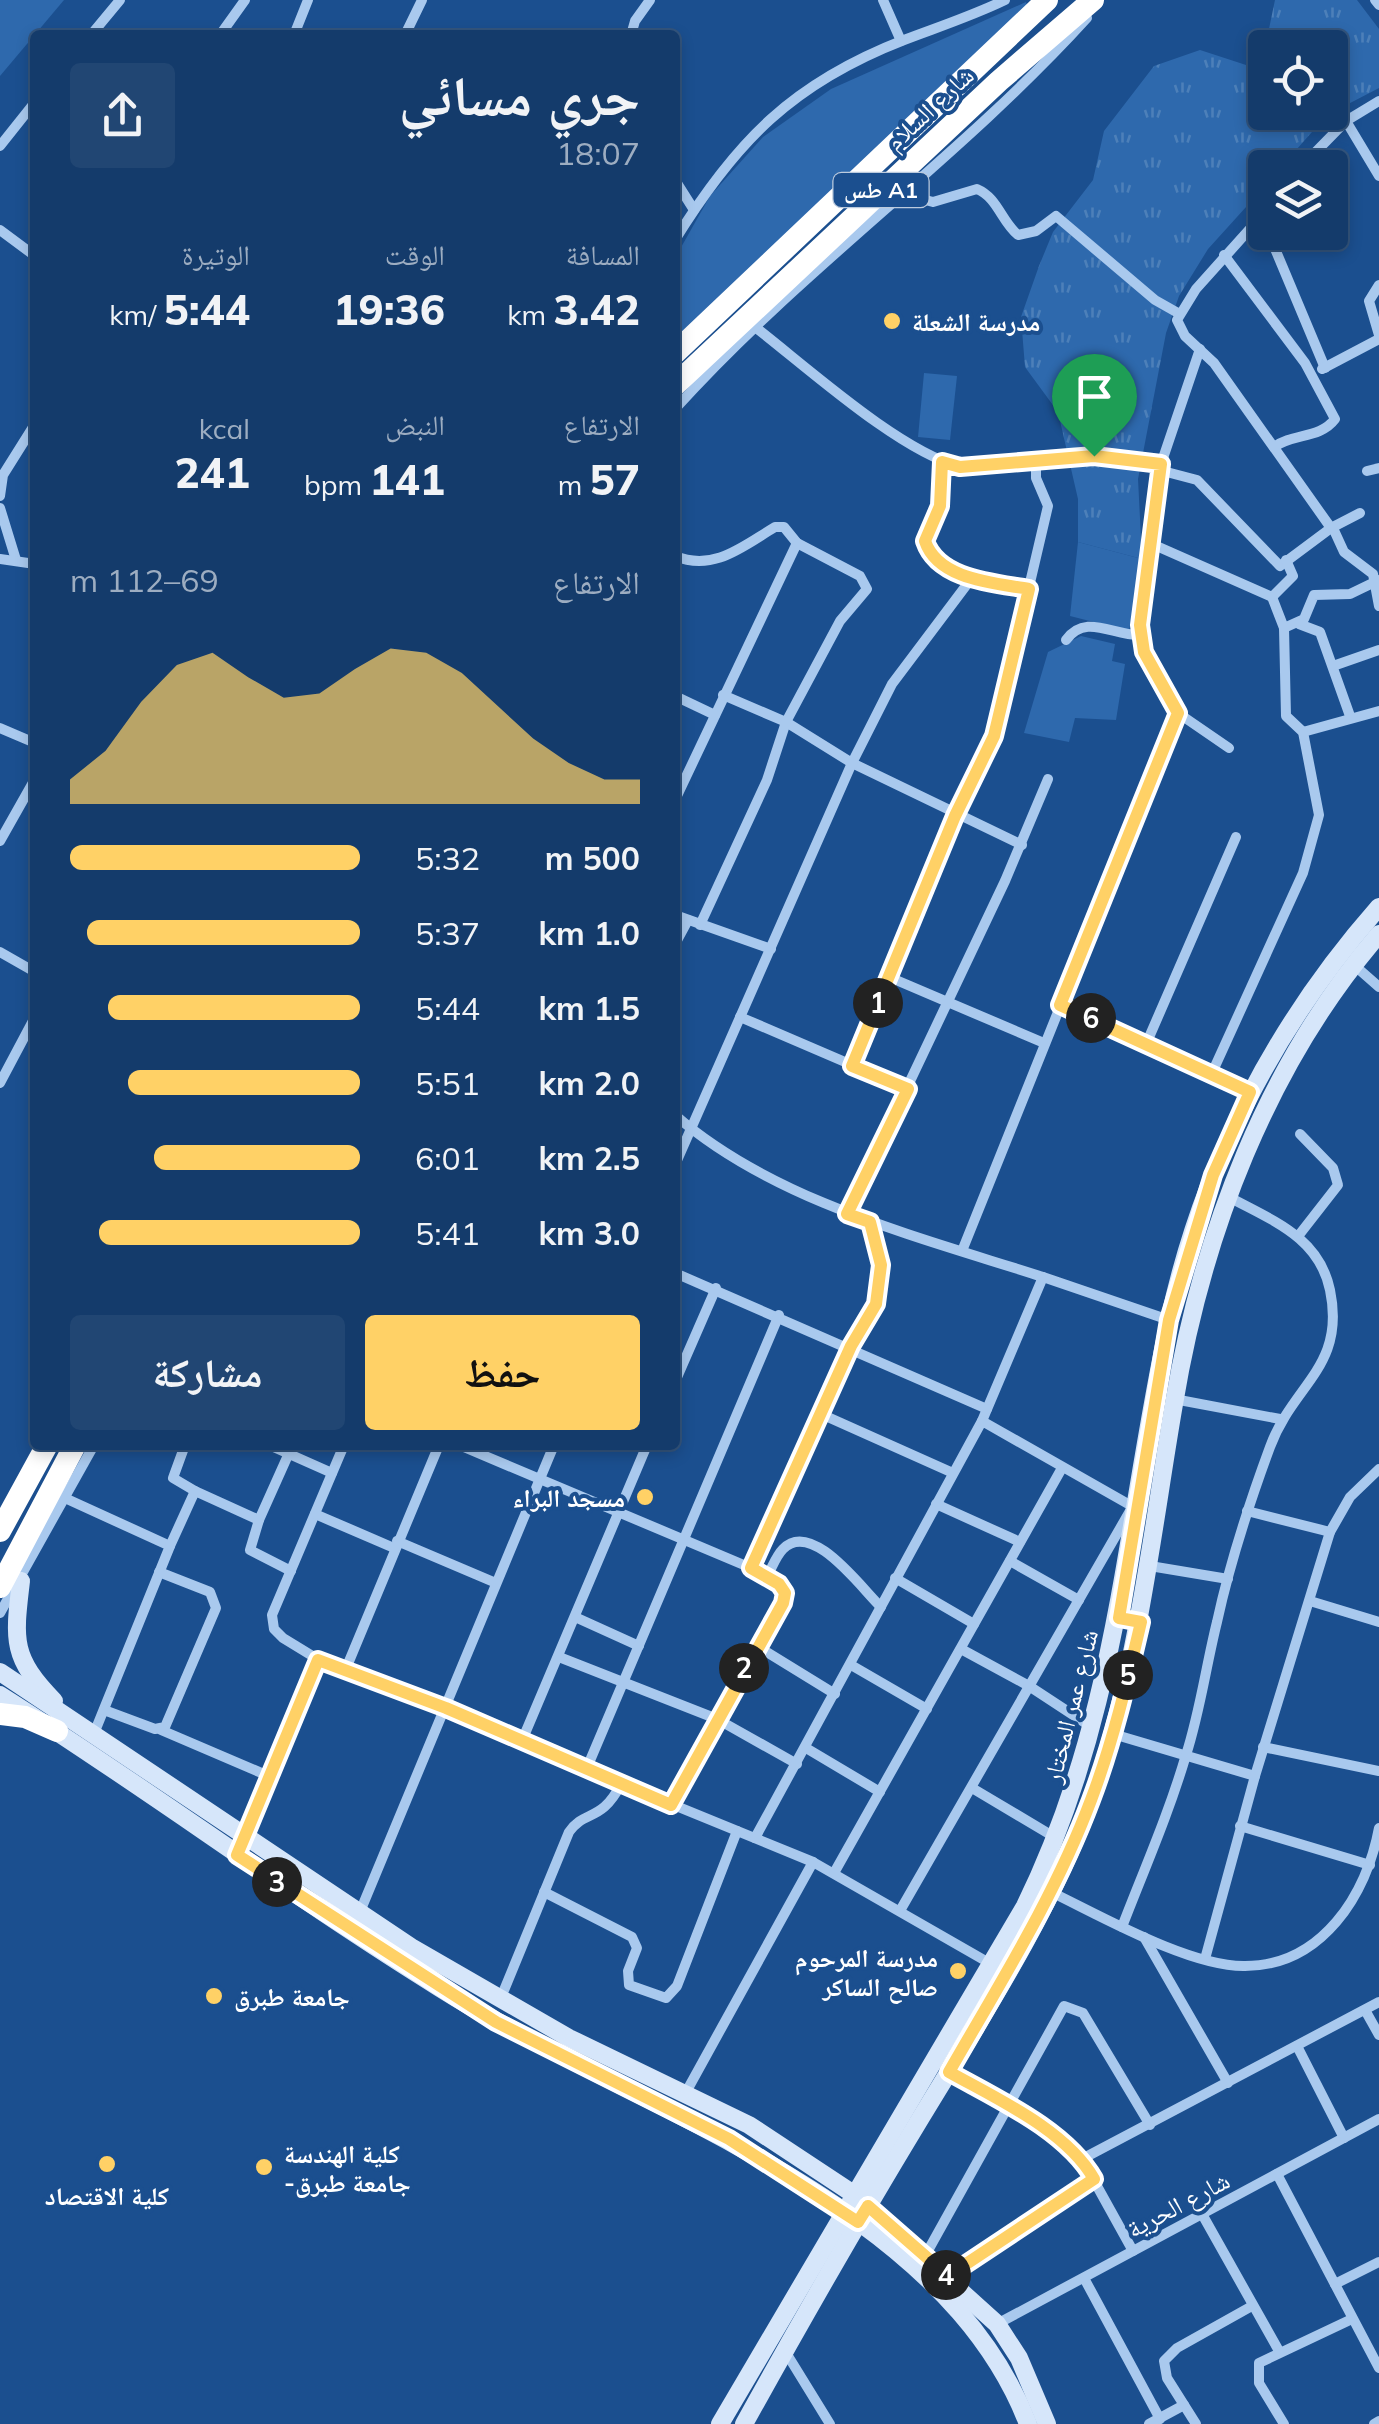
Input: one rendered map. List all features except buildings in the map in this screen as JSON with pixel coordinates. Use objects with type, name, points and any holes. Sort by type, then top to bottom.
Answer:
[{"type":"highway","name":"شارع السلام","points":[[680,349],[1048,0]]},
{"type":"highway","name":"شارع السلام","points":[[680,380],[926,148],[1092,0]]},
{"type":"highway","points":[[0,1531],[44,1450]]},
{"type":"highway","points":[[10,1584],[73,1450]]},
{"type":"highway","points":[[0,1714],[75,1732]]},
{"type":"street","points":[[95,30],[120,0]]},
{"type":"street","points":[[224,30],[245,0]]},
{"type":"street","points":[[296,30],[306,0]]},
{"type":"street","points":[[407,30],[422,0]]},
{"type":"street","points":[[632,30],[650,0]]},
{"type":"street","points":[[882,0],[901,41]]},
{"type":"street","points":[[680,232],[719,170],[791,100],[901,41],[1005,0]]},
{"type":"street","points":[[680,404],[755,327],[1032,75],[1103,0]]},
{"type":"street","points":[[1348,119],[1379,101]]},
{"type":"street","points":[[0,146],[30,111]]},
{"type":"street","points":[[1348,123],[1379,176]]},
{"type":"street","points":[[1317,150],[1336,130]]},
{"type":"street","points":[[900,193],[933,202],[977,189],[989,194],[1007,226],[1018,235],[1036,231],[1056,216],[1154,300],[1178,313]]},
{"type":"street","points":[[680,193],[694,210]]},
{"type":"street","points":[[0,230],[30,252]]},
{"type":"street","points":[[1248,235],[1224,254],[1178,313],[1179,328],[1274,447],[1332,528],[1344,552],[1368,569],[1377,581],[1379,606]]},
{"type":"street","points":[[1275,250],[1325,368]]},
{"type":"street","points":[[1224,254],[1311,372],[1334,422],[1312,435],[1286,438],[1274,447]]},
{"type":"street","points":[[1311,372],[1379,337],[1368,301],[1379,285]]},
{"type":"street","points":[[755,327],[942,462],[960,467],[1036,458],[1116,456],[1160,467],[1197,480],[1276,565],[1360,513]]},
{"type":"street","points":[[1200,350],[1160,467],[1142,635],[1157,679],[1178,713],[1229,748]]},
{"type":"street","points":[[0,496],[3,474],[30,432]]},
{"type":"street","points":[[852,1066],[955,816],[994,736],[1048,506],[1034,472],[1036,458]]},
{"type":"street","points":[[942,462],[940,506],[925,541],[943,563],[970,579],[1029,589]]},
{"type":"street","points":[[0,508],[16,560]]},
{"type":"street","points":[[680,558],[689,562],[727,557],[775,527],[784,527],[797,543],[860,576],[867,589],[840,621],[786,722],[766,780],[700,924]]},
{"type":"street","points":[[680,789],[797,543]]},
{"type":"street","points":[[1152,544],[1272,597],[1284,628],[1286,716],[1303,732],[1319,815],[1302,873],[1212,1074]]},
{"type":"street","points":[[0,559],[30,563]]},
{"type":"street","points":[[1272,597],[1293,576],[1286,560]]},
{"type":"street","points":[[680,1155],[852,764],[892,684],[970,579]]},
{"type":"street","points":[[1298,624],[1314,596],[1350,594],[1377,581]]},
{"type":"street","points":[[1284,628],[1298,624],[1320,632],[1350,716]]},
{"type":"street","points":[[1066,640],[1075,630],[1088,625],[1142,635]]},
{"type":"street","points":[[1333,666],[1379,650]]},
{"type":"street","points":[[723,696],[786,722],[852,764],[955,816],[1022,844]]},
{"type":"street","points":[[680,698],[715,715]]},
{"type":"street","points":[[1303,732],[1379,711]]},
{"type":"street","points":[[962,1251],[1178,713]]},
{"type":"street","points":[[0,728],[30,741]]},
{"type":"street","points":[[847,1214],[1022,844],[1048,779]]},
{"type":"street","points":[[0,841],[30,788]]},
{"type":"street","points":[[1148,1042],[1236,837]]},
{"type":"street","name":"شارع عمر المختار","points":[[720,2424],[852,2193],[991,1964],[1056,1838],[1094,1729],[1119,1618],[1169,1320],[1213,1175],[1250,1092],[1316,985],[1379,907]]},
{"type":"street","points":[[680,917],[771,949]]},
{"type":"street","points":[[680,935],[688,920]]},
{"type":"street","name":"شارع عمر المختار","points":[[744,2424],[1051,1892],[1091,1801],[1113,1734],[1141,1622],[1174,1400],[1229,1197],[1268,1102],[1305,1032],[1379,934]]},
{"type":"street","points":[[0,952],[30,969]]},
{"type":"street","points":[[1353,964],[1379,986]]},
{"type":"street","points":[[888,977],[1044,1043]]},
{"type":"street","points":[[1060,1005],[1250,1092]]},
{"type":"street","points":[[740,1017],[908,1089]]},
{"type":"street","points":[[0,1083],[30,1027]]},
{"type":"street","points":[[680,1119],[692,1130],[847,1214],[1169,1320]]},
{"type":"street","points":[[1300,1134],[1333,1168],[1338,1185],[1300,1235]]},
{"type":"street","points":[[1122,1927],[1187,1755],[1228,1579],[1280,1419],[1318,1374],[1330,1349],[1334,1318],[1320,1258],[1300,1235],[1229,1197]]},
{"type":"street","points":[[751,1568],[881,1286],[870,1222]]},
{"type":"street","points":[[680,1275],[851,1346],[986,1409]]},
{"type":"street","points":[[755,1838],[982,1421],[1043,1277]]},
{"type":"street","points":[[680,1371],[716,1288]]},
{"type":"street","points":[[586,1770],[779,1315]]},
{"type":"street","points":[[1174,1400],[1280,1419]]},
{"type":"street","points":[[821,1414],[953,1474]]},
{"type":"street","points":[[902,1909],[1078,1600],[1135,1508],[982,1421]]},
{"type":"street","points":[[0,1613],[10,1584],[67,1499],[92,1450]]},
{"type":"street","points":[[183,1450],[173,1478],[195,1492],[260,1520]]},
{"type":"street","points":[[282,1450],[332,1473]]},
{"type":"street","points":[[342,1450],[272,1616],[274,1629],[318,1660],[446,1708],[813,1862],[902,1909],[991,1964]]},
{"type":"street","points":[[344,1671],[437,1450]]},
{"type":"street","points":[[471,1450],[751,1568],[767,1576],[785,1593],[671,1805]]},
{"type":"street","points":[[352,1931],[552,1450]]},
{"type":"street","points":[[521,1742],[646,1450]]},
{"type":"street","points":[[289,1453],[250,1550],[292,1571]]},
{"type":"street","points":[[834,1873],[1062,1468]]},
{"type":"street","points":[[1205,1958],[1240,1826],[1330,1532],[1350,1497],[1379,1469]]},
{"type":"street","points":[[75,1732],[104,1710],[195,1492]]},
{"type":"street","points":[[67,1499],[170,1546]]},
{"type":"street","points":[[936,1504],[1020,1542]]},
{"type":"street","points":[[1247,1511],[1330,1532]]},
{"type":"street","points":[[315,1514],[496,1583]]},
{"type":"street","points":[[767,1576],[784,1549],[795,1542],[808,1542],[829,1552],[881,1606]]},
{"type":"street","points":[[1010,1561],[1078,1600]]},
{"type":"street","points":[[1150,1566],[1228,1579]]},
{"type":"street","points":[[159,1572],[210,1592],[217,1602],[161,1730]]},
{"type":"street","points":[[896,1578],[974,1624]]},
{"type":"street","points":[[10,1584],[20,1659],[75,1732]]},
{"type":"street","points":[[1310,1602],[1379,1622]]},
{"type":"street","points":[[575,1617],[638,1646]]},
{"type":"street","points":[[1119,1618],[1141,1622]]},
{"type":"street","points":[[756,1646],[835,1694]]},
{"type":"street","points":[[961,1649],[1029,1686],[1094,1729]]},
{"type":"street","points":[[558,1657],[717,1719],[796,1764]]},
{"type":"street","points":[[241,1847],[318,1660]]},
{"type":"street","points":[[851,1665],[927,1709]]},
{"type":"street","points":[[0,1672],[75,1732],[241,1847],[352,1931],[496,2022],[729,2139],[842,2211],[863,2214],[925,2256],[997,2324],[1019,2358],[1047,2424]]},
{"type":"street","points":[[0,1695],[75,1732],[154,1789]]},
{"type":"street","points":[[104,1710],[271,1777]]},
{"type":"street","points":[[1113,1734],[1255,1776]]},
{"type":"street","points":[[806,1748],[880,1792]]},
{"type":"street","points":[[1264,1748],[1379,1772]]},
{"type":"street","points":[[500,2000],[574,1825],[604,1811],[620,1784]]},
{"type":"street","points":[[972,1788],[1056,1838]]},
{"type":"street","points":[[1240,1826],[1370,1866]]},
{"type":"street","points":[[1051,1892],[1144,1936],[1205,1958],[1246,1966],[1284,1958],[1318,1941],[1362,1889],[1377,1852],[1379,1828]]},
{"type":"street","points":[[544,1892],[632,1937],[637,1948],[628,1971],[629,1985],[666,1998],[677,1986],[738,1831]]},
{"type":"street","points":[[241,1847],[361,1912],[500,2000],[748,2125],[852,2193],[863,2214],[956,2310],[1004,2373],[1028,2424]]},
{"type":"street","points":[[685,2094],[813,1862]]},
{"type":"street","points":[[1144,1936],[1228,2083]]},
{"type":"street","points":[[1082,2159],[1379,2002]]},
{"type":"street","points":[[925,2256],[1059,2012],[1070,2005],[1083,2013],[1104,2044],[1150,2125]]},
{"type":"street","points":[[1365,2010],[1379,2036]]},
{"type":"street","points":[[1297,2046],[1344,2138]]},
{"type":"street","points":[[949,2072],[1008,2106],[1082,2159],[1133,2251]]},
{"type":"street","name":"شارع الحرية","points":[[997,2324],[1379,2119]]},
{"type":"street","points":[[1276,2174],[1379,2368]]},
{"type":"street","points":[[948,2276],[1094,2179]]},
{"type":"street","points":[[1202,2214],[1279,2351]]},
{"type":"street","points":[[1335,2284],[1379,2262]]},
{"type":"street","points":[[1084,2278],[1154,2422],[1184,2404]]},
{"type":"street","points":[[1196,2424],[1167,2378],[1164,2361],[1176,2348],[1252,2306]]},
{"type":"street","points":[[1284,2424],[1256,2371],[1266,2356],[1288,2352],[1352,2319]]},
{"type":"street","points":[[785,2352],[830,2424]]},
{"type":"green space","points":[[0,0],[64,0],[39,30],[30,30],[30,40],[0,76]]},
{"type":"green space","points":[[1275,0],[1357,0],[1379,29],[1379,88],[1348,104],[1348,30],[1269,30]]},
{"type":"green space","points":[[1026,2],[1030,14],[680,338],[680,249],[710,196],[763,137],[831,89]]},
{"type":"green space","points":[[1200,50],[1246,65],[1248,130],[1314,130],[1296,150],[1248,150],[1248,205],[1208,249],[1179,296],[1166,333],[1138,479],[1142,559],[1078,542],[1078,499],[1058,412],[1025,367],[1021,317],[1053,232],[1093,180],[1104,131],[1154,66]]},
{"type":"green space","points":[[924,373],[957,376],[950,440],[918,437]]},
{"type":"green space","points":[[1078,542],[1142,559],[1129,631],[1070,616]]},
{"type":"green space","points":[[1081,636],[1115,644],[1112,661],[1125,664],[1116,720],[1075,718],[1069,742],[1024,733],[1048,652]]},
{"type":"place","name":"مدرسة الشعلة","points":[[892,321]]},
{"type":"place","name":"مسجد البراء","points":[[645,1497]]},
{"type":"place","name":"مدرسة المرحوم صالح الساكر","points":[[958,1971]]},
{"type":"place","name":"جامعة طبرق","points":[[214,1996]]},
{"type":"place","name":"كلية الاقتصاد","points":[[107,2164]]},
{"type":"place","name":"كلية الهندسة -جامعة طبرق","points":[[264,2167]]},
{"type":"route","points":[[1094,456],[1161,464],[1140,625],[1144,652],[1178,713],[1060,1005],[1250,1092],[1213,1175],[1169,1320],[1119,1618],[1141,1622],[1113,1734],[1091,1801],[1051,1892],[949,2072],[1008,2106],[1082,2159],[1094,2179],[948,2276],[868,2206],[858,2222],[729,2139],[555,2055],[437,1986],[237,1855],[318,1660],[446,1708],[671,1805],[783,1603],[785,1593],[779,1584],[751,1568],[851,1346],[876,1304],[881,1265],[870,1222],[847,1214],[908,1089],[852,1066],[955,816],[994,736],[1029,589],[970,579],[928,551],[925,541],[940,506],[942,462],[960,467],[1094,456]]}]
